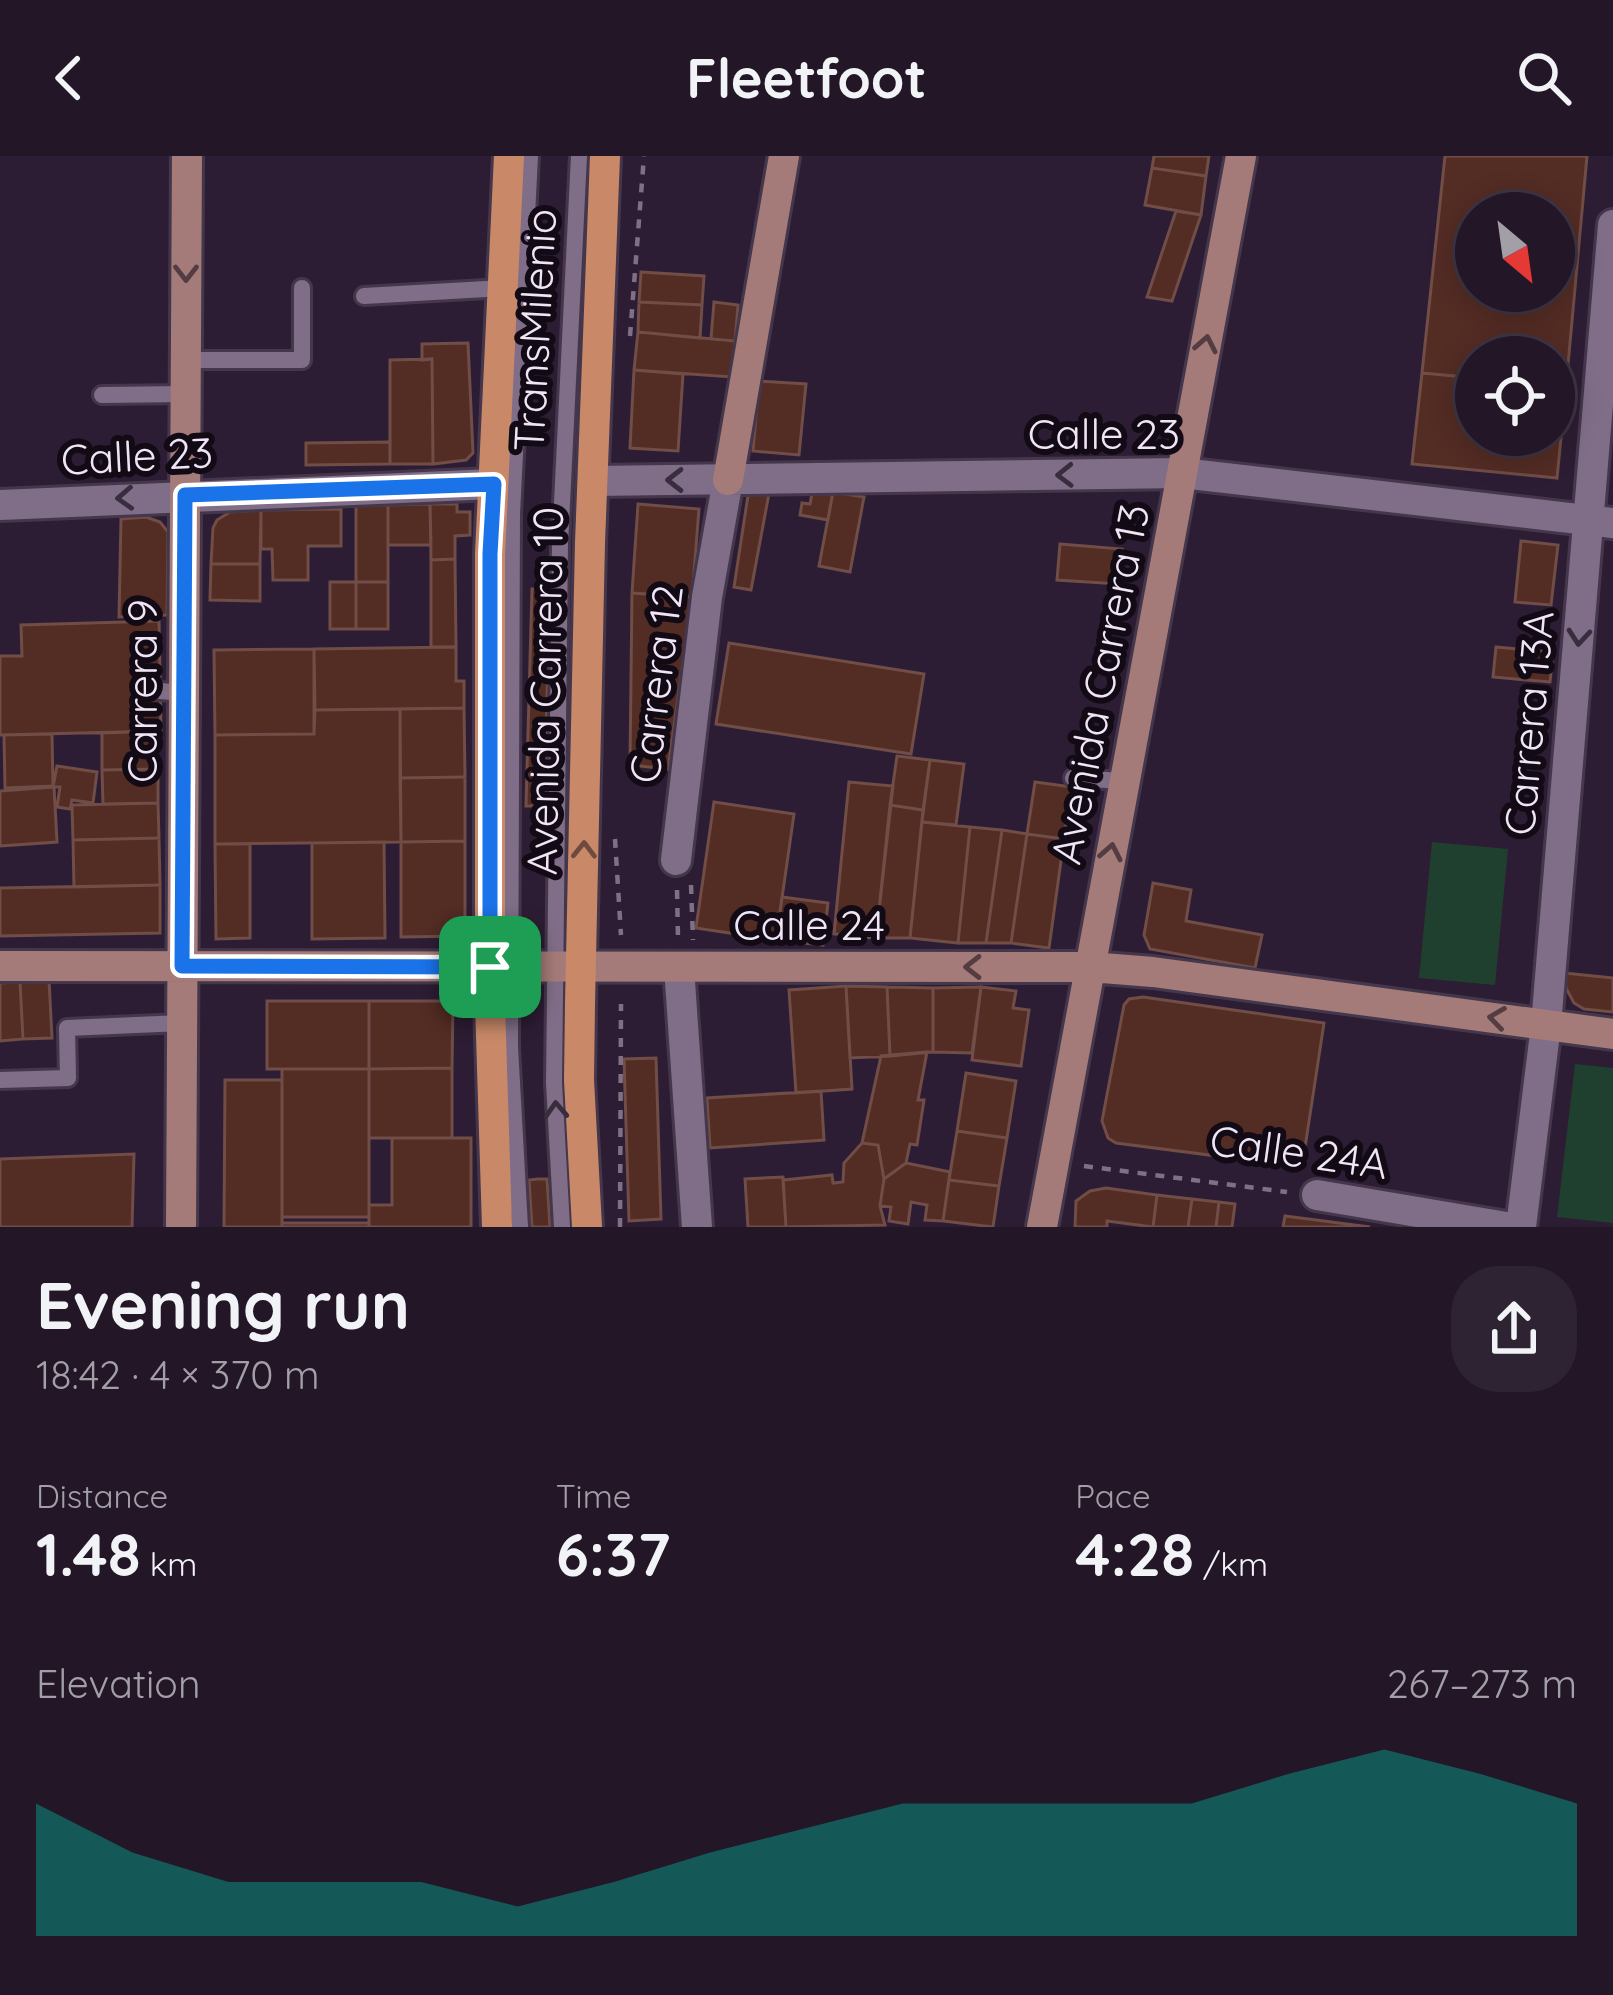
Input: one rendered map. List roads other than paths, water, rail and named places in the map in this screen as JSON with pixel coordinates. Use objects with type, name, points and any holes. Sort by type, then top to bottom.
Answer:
[{"type":"main road","name":"Avenida Carrera 10","points":[[497,1227],[501,966],[490,554],[508,156]]},
{"type":"main road","name":"Avenida Carrera 10","points":[[587,1227],[569,967],[605,156]]},
{"type":"street","name":"Carrera 9","points":[[181,1227],[182,966],[172,692],[185,495],[187,156]]},
{"type":"street","name":"Carrera 12","points":[[676,860],[707,597],[784,156]]},
{"type":"street","name":"Avenida Carrera 13","points":[[1042,1227],[1241,156]]},
{"type":"street","name":"Carrera 13A","points":[[1521,1227],[1601,522],[1613,225]]},
{"type":"street","name":"Calle 23","points":[[593,481],[1182,473],[1601,522]]},
{"type":"street","name":"Calle 23","points":[[0,505],[494,484]]},
{"type":"street","name":"Calle 24","points":[[0,965],[1090,967],[1613,1034]]},
{"type":"street","points":[[679,967],[697,1227]]},
{"type":"street","name":"Calle 24A","points":[[1317,1196],[1506,1227]]},
{"type":"lane","name":"TransMilenio","points":[[520,1227],[511,1047],[501,966],[512,513],[530,156]]},
{"type":"lane","name":"TransMilenio","points":[[562,1227],[554,1083],[569,967],[561,528],[579,156]]},
{"type":"lane","points":[[364,296],[503,287]]},
{"type":"lane","points":[[186,360],[302,360],[302,288]]},
{"type":"lane","points":[[102,395],[186,394]]},
{"type":"lane","points":[[1073,778],[1124,782]]},
{"type":"lane","points":[[0,1080],[68,1078],[67,1028],[182,1023]]}]
